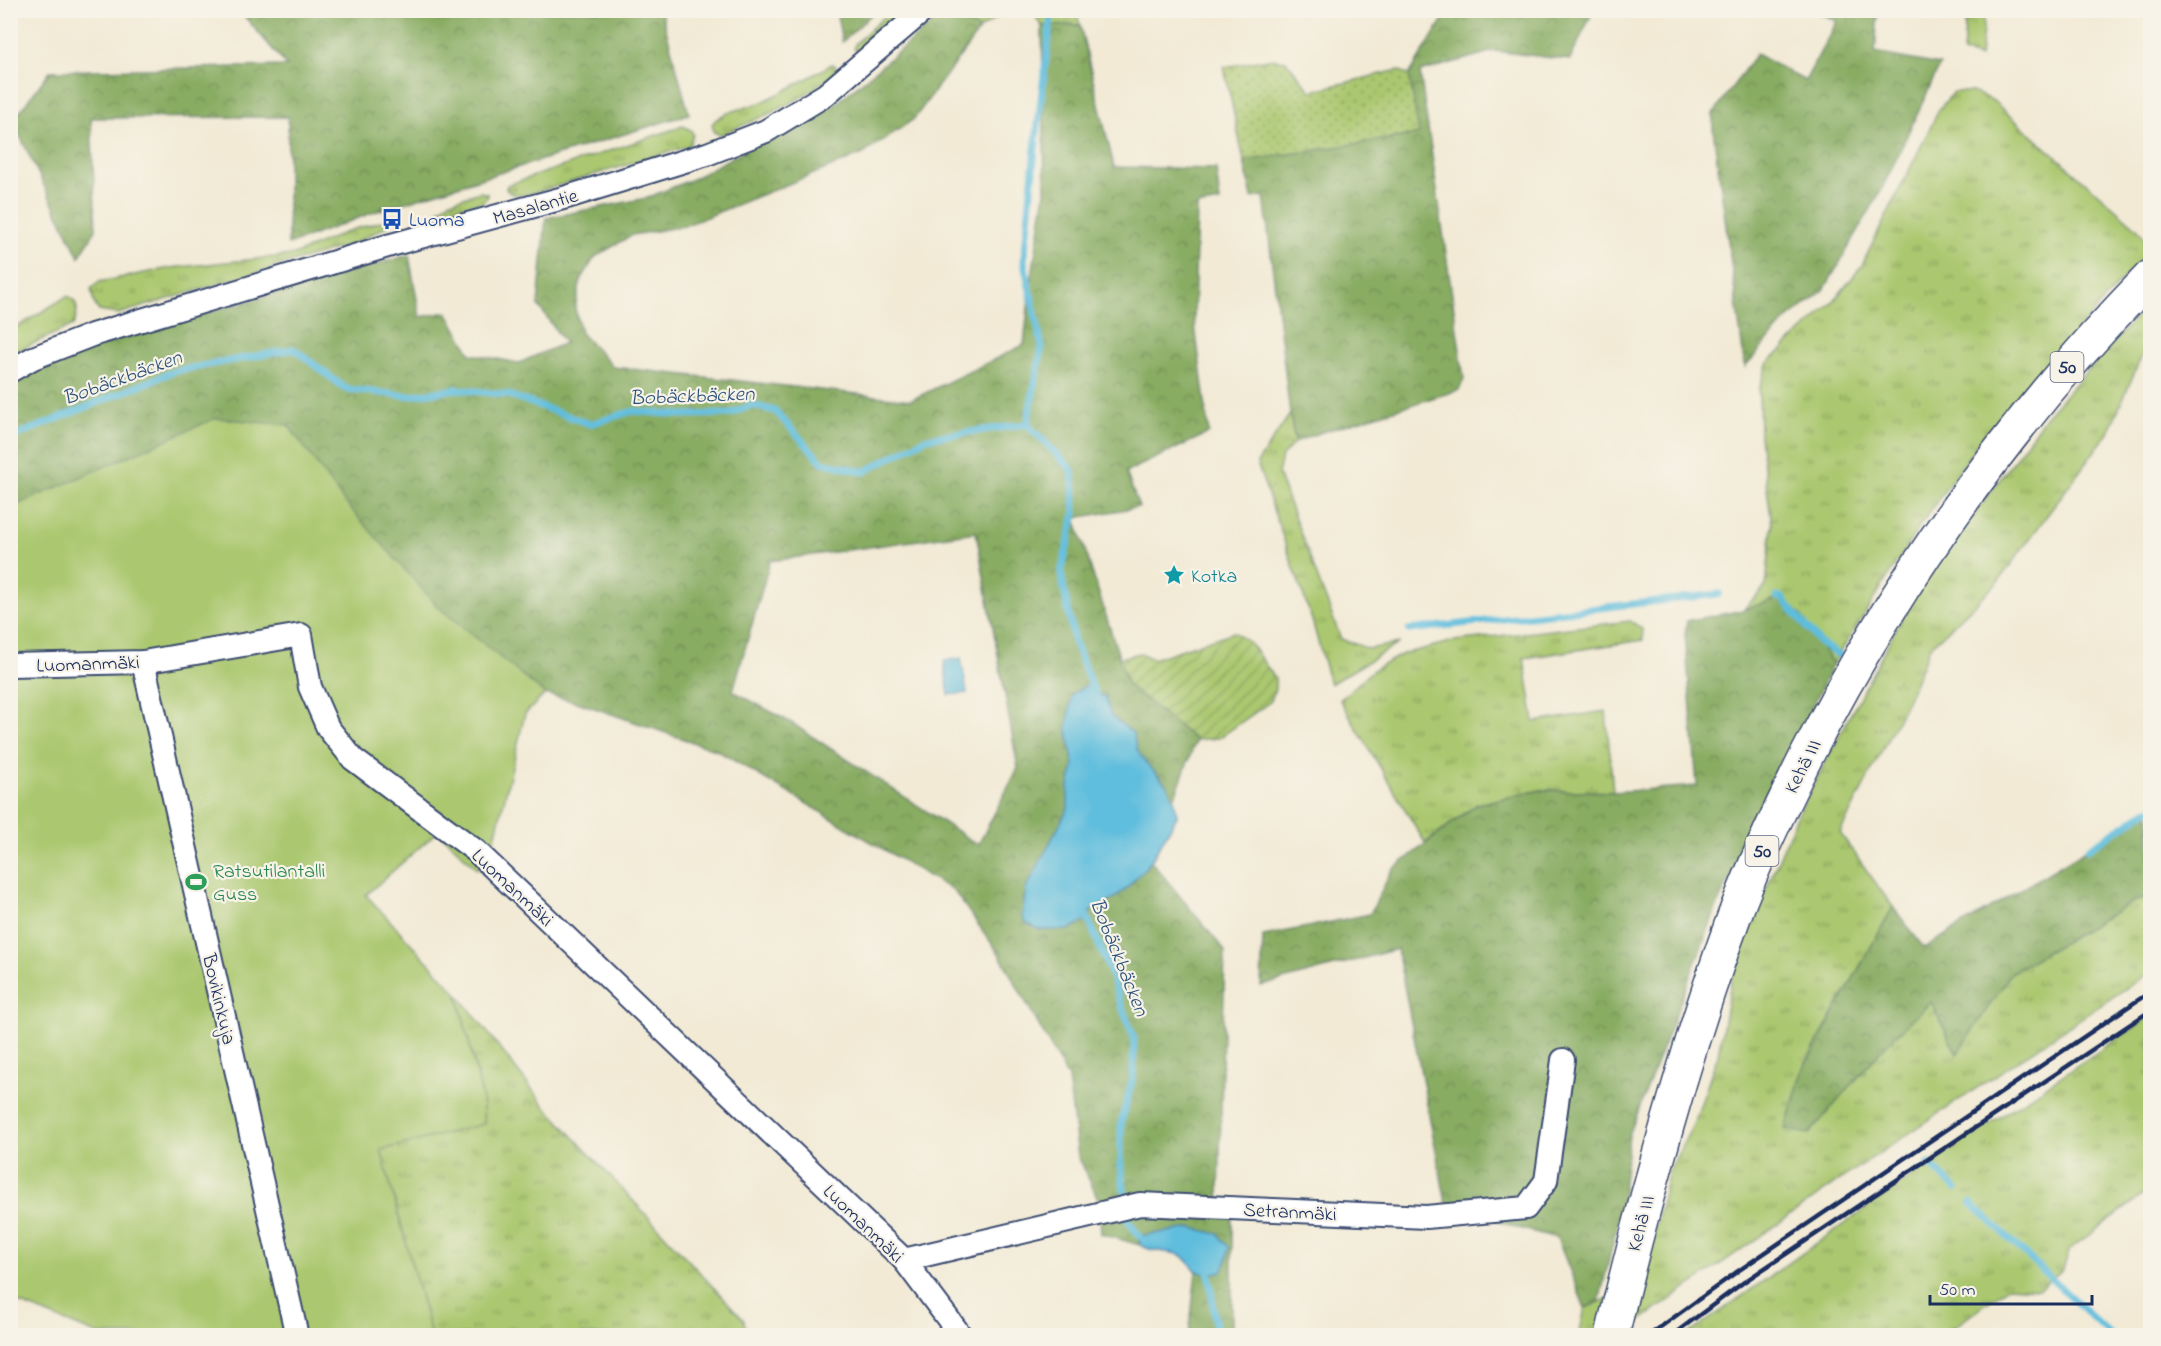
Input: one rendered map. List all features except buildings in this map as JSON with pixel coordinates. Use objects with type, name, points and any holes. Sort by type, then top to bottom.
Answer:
[{"type":"highway","name":"Kehä III","points":[[1612,1335],[1624,1280],[1683,1069],[1735,915],[1783,804],[1833,705],[1881,622],[1944,526],[1990,463],[2056,380],[2151,277]]},
{"type":"street","name":"Masalantie","points":[[10,371],[33,358],[92,335],[391,245],[567,197],[706,154],[756,135],[825,95],[924,10]]},
{"type":"street","name":"Luomanmäki","points":[[10,665],[143,662],[301,635],[310,687],[328,728],[353,759],[476,851],[904,1260],[961,1335]]},
{"type":"street","name":"Bovikinkuja","points":[[143,662],[297,1335]]},
{"type":"street","name":"Setranmäki","points":[[904,1260],[1140,1204],[1426,1217],[1526,1208],[1546,1181],[1563,1060]]},
{"type":"green space","points":[[239,10],[661,11],[689,114],[374,212],[288,245],[288,117],[91,118],[96,230],[79,257],[11,120],[13,121],[50,71],[287,66]]},
{"type":"green space","points":[[836,10],[875,10],[875,11],[842,42]]},
{"type":"green space","points":[[1465,10],[1593,11],[1570,60],[1494,51],[1420,72],[1464,379],[1459,390],[1295,442],[1264,196],[1252,198],[1244,161],[1418,134],[1409,75],[1445,16]]},
{"type":"green space","points":[[890,11],[908,11],[865,52],[858,52],[854,48],[855,44]]},
{"type":"green space","points":[[946,11],[1008,11],[980,29],[943,14]]},
{"type":"green space","points":[[1029,11],[1076,11],[1080,25],[1042,26]]},
{"type":"green space","points":[[1815,11],[1878,11],[1875,53],[1940,65],[1881,191],[1824,290],[1785,321],[1745,367],[1713,129],[1713,114],[1756,54],[1805,81],[1837,21]]},
{"type":"green space","points":[[1966,11],[1985,11],[1980,57],[1963,53]]},
{"type":"green space","points":[[943,14],[980,29],[914,119],[863,154],[684,226],[632,235],[595,257],[581,280],[575,308],[581,333],[613,367],[911,400],[1024,345],[1045,192],[1042,26],[1080,25],[1114,167],[1216,169],[1220,202],[1197,206],[1194,318],[1209,433],[1126,472],[1139,507],[1075,518],[1128,685],[1196,740],[1174,799],[1177,816],[1151,861],[1225,951],[1219,1195],[1232,1217],[1232,1335],[1189,1335],[1196,1271],[1209,1274],[1221,1271],[1139,1236],[1140,1245],[1101,1234],[1099,1201],[1078,1156],[1068,1078],[998,952],[954,891],[718,751],[580,703],[545,694],[438,608],[342,500],[288,425],[11,508],[11,383],[31,370],[141,332],[409,255],[420,317],[447,312],[471,354],[519,363],[565,343],[538,305],[546,218],[647,198],[695,178],[833,106]],"holes":[[[976,532],[1018,768],[978,845],[790,722],[733,691],[770,561]]]},
{"type":"green space","points":[[1269,59],[1286,61],[1311,91],[1398,70],[1409,75],[1419,134],[1244,161],[1224,67]]},
{"type":"green space","points":[[832,64],[836,66],[836,71],[824,82],[796,100],[720,135],[714,132],[712,124],[722,116],[762,102]]},
{"type":"green space","points":[[1953,92],[1972,92],[1992,100],[2137,228],[2145,239],[2147,252],[1979,442],[1921,524],[1833,664],[1801,615],[1743,610],[1766,586],[1772,524],[1760,437],[1759,390],[1767,364],[1832,303],[1861,267],[1939,110]]},
{"type":"green space","points":[[683,126],[691,130],[693,134],[689,146],[537,192],[516,195],[506,189],[507,185]]},
{"type":"green space","points":[[480,192],[488,196],[483,202],[437,211],[451,201]]},
{"type":"green space","points":[[383,221],[387,226],[353,244],[118,314],[99,311],[94,303],[91,289],[99,282],[170,268],[294,255],[351,230]]},
{"type":"green space","points":[[67,296],[74,301],[77,308],[73,325],[11,354],[11,331]]},
{"type":"green space","points":[[2150,302],[2150,344],[2144,351],[2108,433],[1997,583],[1930,647],[1907,701],[1840,833],[1893,907],[1802,1070],[1886,1045],[1931,1002],[1957,1054],[2011,973],[2132,902],[2150,898],[2150,972],[1844,1177],[1620,1335],[1579,1336],[1585,1308],[1642,1284],[1669,1171],[1694,1123],[1718,1055],[1734,965],[1797,816],[1909,604],[2046,416]]},
{"type":"green space","points":[[1290,414],[1295,442],[1282,456],[1278,474],[1341,639],[1369,649],[1399,643],[1330,684],[1312,620],[1257,463]]},
{"type":"green space","name":"Ratsutilantalli Guss","points":[[216,418],[288,425],[343,500],[438,607],[545,694],[525,714],[490,858],[477,869],[438,831],[366,895],[457,993],[482,1096],[484,1124],[381,1150],[431,1335],[99,1335],[11,1300],[10,508]]},
{"type":"green space","points":[[1781,597],[1801,615],[1833,664],[1719,901],[1629,1135],[1621,1209],[1599,1302],[1585,1308],[1557,1238],[1515,1227],[1446,1203],[1397,949],[1261,986],[1263,936],[1370,914],[1392,870],[1477,804],[1541,790],[1613,792],[1697,786],[1685,634],[1687,621],[1743,610]]},
{"type":"green space","points":[[1631,621],[1642,629],[1643,640],[1524,658],[1534,722],[1606,711],[1613,792],[1541,790],[1477,804],[1425,843],[1340,700],[1373,670],[1403,654],[1454,641]]},
{"type":"green space","points":[[1234,632],[1249,642],[1275,678],[1275,689],[1271,701],[1219,738],[1196,740],[1128,685],[1119,658],[1140,653],[1153,659]]},
{"type":"green space","points":[[2150,809],[2150,898],[2132,902],[2011,973],[1957,1054],[1931,1002],[1886,1045],[1809,1134],[1785,1129],[1802,1071],[1893,907],[1924,948]]},
{"type":"green space","points":[[457,993],[544,1105],[744,1320],[747,1335],[431,1335],[380,1150],[484,1123],[482,1096]]},
{"type":"green space","points":[[2150,1017],[2150,1190],[2070,1249],[2063,1269],[2039,1289],[2008,1287],[1944,1335],[1687,1335],[1929,1164]]},
{"type":"water","points":[[961,658],[967,693],[949,695],[944,661]]},
{"type":"water","points":[[1090,683],[1095,695],[1105,696],[1111,716],[1133,733],[1137,750],[1166,784],[1174,799],[1177,816],[1151,861],[1127,888],[1109,902],[1091,910],[1088,919],[1069,930],[1040,930],[1026,923],[1022,916],[1026,889],[1068,808],[1068,790],[1074,766],[1067,728],[1072,694]]},
{"type":"water","points":[[1192,1228],[1218,1234],[1229,1247],[1222,1271],[1203,1273],[1177,1254],[1140,1245],[1139,1236]]},
{"type":"waterway","points":[[1027,424],[1042,347],[1024,262],[1052,10]]},
{"type":"waterway","name":"Bobäckbäcken","points":[[10,438],[175,371],[294,349],[346,389],[408,396],[457,389],[509,395],[590,424],[633,411],[680,415],[730,414],[752,405],[775,411],[822,462],[864,472],[927,438],[1027,424],[1072,470],[1075,513],[1061,573],[1074,641],[1099,704]]},
{"type":"waterway","points":[[1409,630],[1719,594]]},
{"type":"waterway","points":[[1777,597],[1781,597],[1821,644],[1839,655]]},
{"type":"waterway","points":[[2088,849],[2150,809]]},
{"type":"waterway","name":"Bobäckbäcken","points":[[1085,912],[1109,968],[1134,1038],[1133,1077],[1121,1123],[1121,1166],[1124,1190]]},
{"type":"waterway","points":[[1929,1164],[1956,1189]]},
{"type":"waterway","points":[[1971,1203],[2112,1336]]},
{"type":"waterway","name":"Bobäckbäcken","points":[[1128,1220],[1139,1236]]},
{"type":"waterway","name":"Bobäckbäcken","points":[[1209,1274],[1217,1336]]},
{"type":"railway","points":[[1648,1336],[1738,1271],[2150,992]]},
{"type":"railway","points":[[1671,1336],[1744,1282],[2150,1011]]},
{"type":"place","name":"Luoma","points":[[392,219]]},
{"type":"place","name":"Kotka","points":[[1174,575]]},
{"type":"place","name":"Ratsutilantalli Guss","points":[[196,882]]}]
